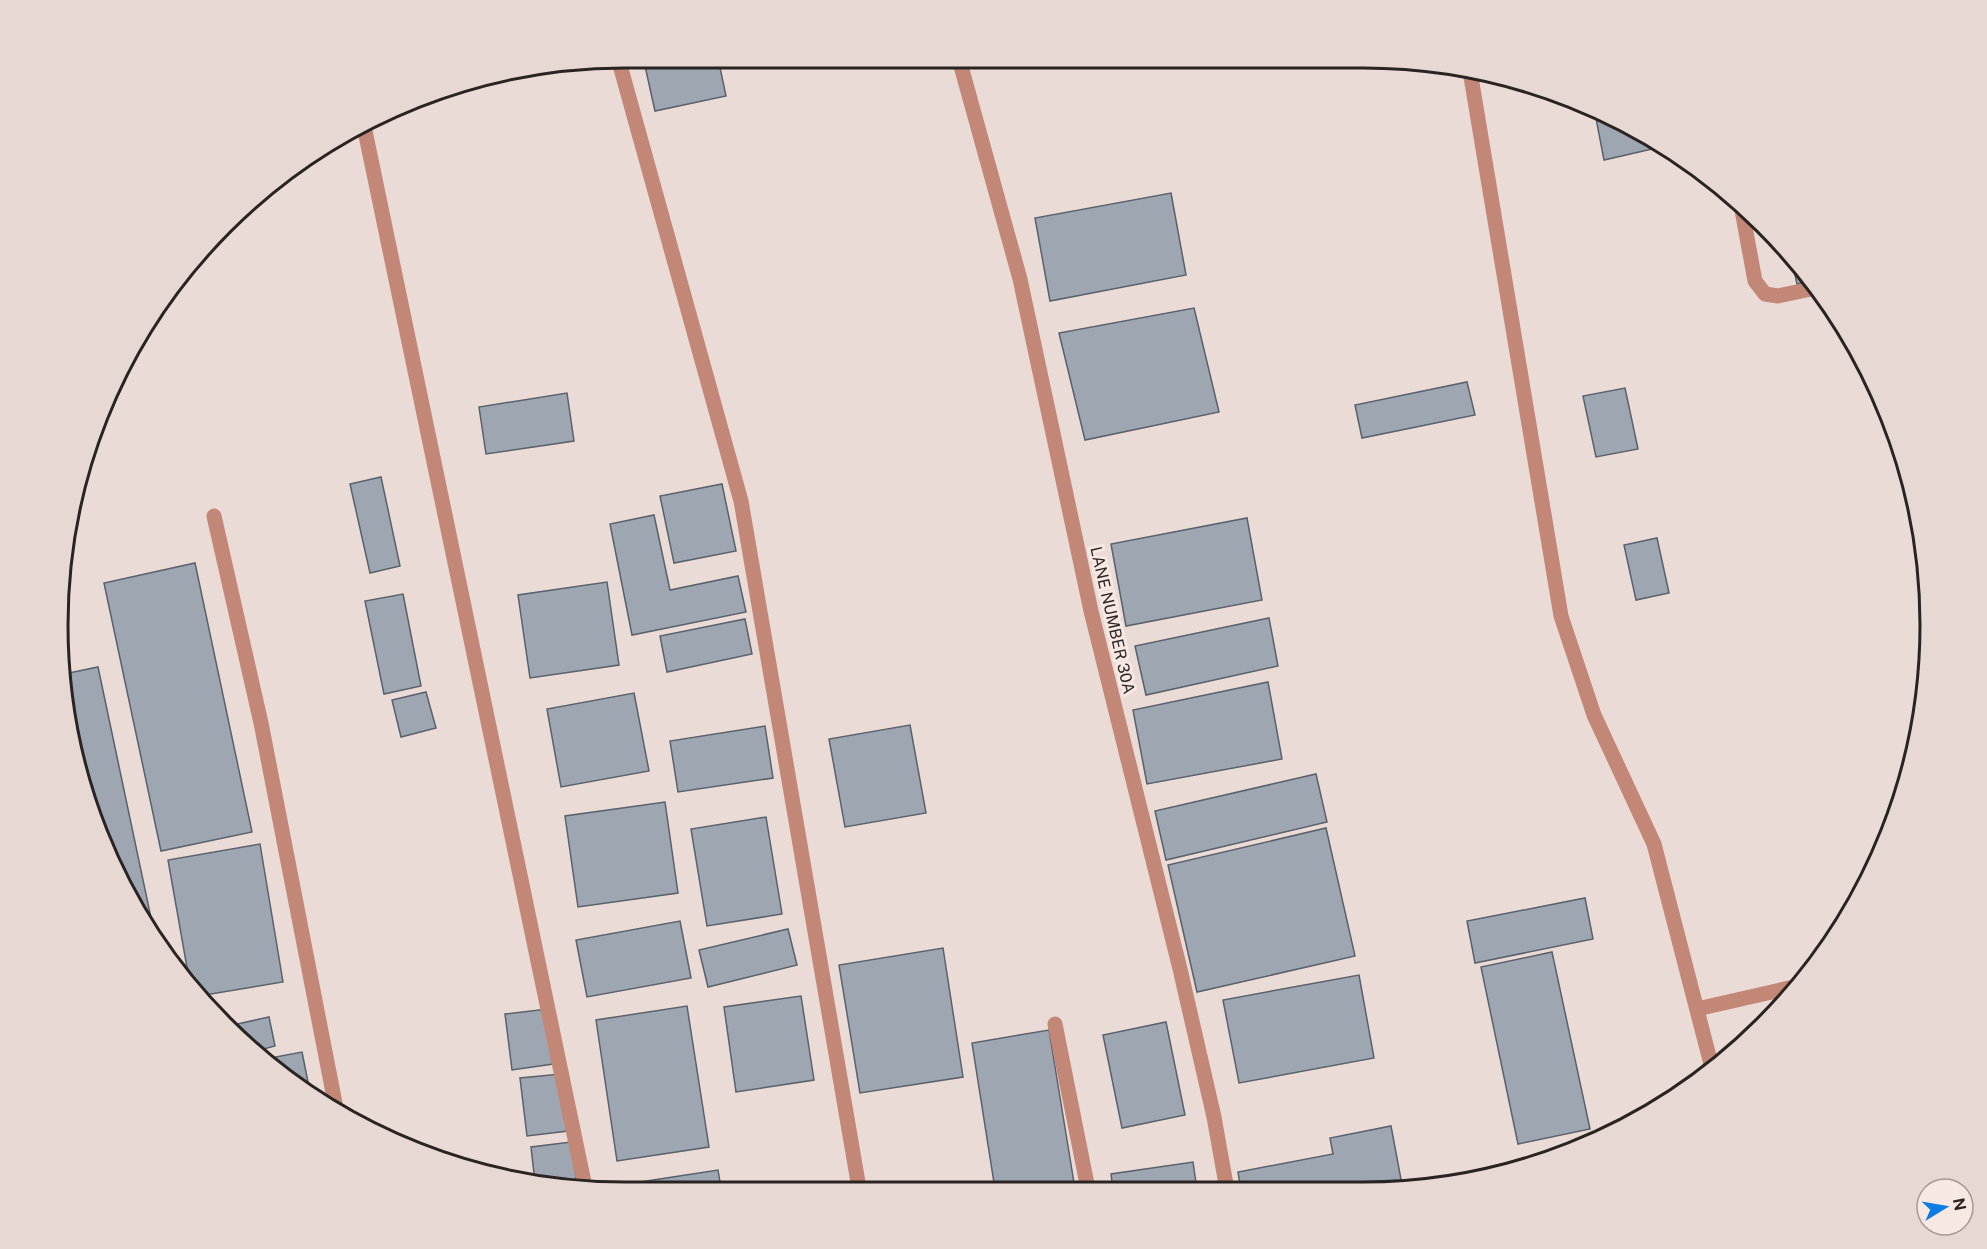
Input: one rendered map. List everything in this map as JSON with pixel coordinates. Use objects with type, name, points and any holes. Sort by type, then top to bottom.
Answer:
[{"type":"street","points":[[621,68],[741,501],[858,1182]]},
{"type":"street","name":"LANE NUMBER 30A","points":[[961,68],[1020,279],[1090,611],[1180,969],[1214,1117],[1226,1182]]},
{"type":"street","points":[[1471,78],[1561,616],[1594,715],[1654,844],[1710,1060]]},
{"type":"street","points":[[365,132],[583,1180]]},
{"type":"street","points":[[1744,219],[1755,282],[1765,294],[1778,296],[1808,290]]},
{"type":"street","points":[[214,516],[261,723],[334,1100]]},
{"type":"street","points":[[1697,1009],[1783,989]]},
{"type":"street","points":[[1055,1024],[1086,1182]]},
{"type":"building","points":[[645,68],[720,68],[726,96],[655,111]]},
{"type":"building","points":[[1596,119],[1652,149],[1604,160]]},
{"type":"building","points":[[1171,193],[1186,275],[1050,301],[1035,218]]},
{"type":"building","points":[[1795,274],[1802,283],[1797,284]]},
{"type":"building","points":[[1194,308],[1219,412],[1085,440],[1059,333]]},
{"type":"building","points":[[1467,382],[1475,415],[1362,438],[1355,405]]},
{"type":"building","points":[[1625,388],[1638,449],[1596,457],[1583,396]]},
{"type":"building","points":[[567,393],[574,441],[486,454],[479,407]]},
{"type":"building","points":[[381,477],[400,566],[370,573],[350,484]]},
{"type":"building","points":[[722,484],[736,551],[674,563],[660,496]]},
{"type":"building","points":[[654,515],[670,590],[738,576],[746,612],[632,635],[610,524]]},
{"type":"building","points":[[1247,518],[1262,600],[1126,626],[1111,544]]},
{"type":"building","points":[[1657,538],[1669,593],[1636,600],[1624,545]]},
{"type":"building","points":[[195,563],[252,832],[161,851],[104,583]]},
{"type":"building","points":[[607,582],[619,665],[530,678],[518,595]]},
{"type":"building","points":[[403,594],[421,686],[384,694],[365,601]]},
{"type":"building","points":[[1269,618],[1278,666],[1146,695],[1135,646]]},
{"type":"building","points":[[745,619],[752,654],[667,672],[660,636]]},
{"type":"building","points":[[98,667],[151,918],[125,871],[97,804],[78,733],[70,673]]},
{"type":"building","points":[[1268,682],[1282,759],[1147,784],[1133,710]]},
{"type":"building","points":[[426,692],[436,728],[401,737],[392,700]]},
{"type":"building","points":[[634,693],[649,771],[561,787],[547,709]]},
{"type":"building","points":[[910,725],[926,813],[845,827],[829,739]]},
{"type":"building","points":[[765,726],[773,778],[678,792],[670,741]]},
{"type":"building","points":[[1316,774],[1327,822],[1166,860],[1155,811]]},
{"type":"building","points":[[665,802],[678,893],[578,907],[565,816]]},
{"type":"building","points":[[766,817],[782,914],[707,926],[691,829]]},
{"type":"building","points":[[1326,828],[1355,956],[1197,992],[1168,865]]},
{"type":"building","points":[[260,844],[283,982],[208,994],[206,992],[187,969],[168,860]]},
{"type":"building","points":[[1585,898],[1593,939],[1475,963],[1467,921]]},
{"type":"building","points":[[680,921],[691,978],[587,997],[576,940]]},
{"type":"building","points":[[788,929],[797,965],[708,987],[699,950]]},
{"type":"building","points":[[943,948],[963,1077],[860,1093],[839,965]]},
{"type":"building","points":[[1552,952],[1590,1129],[1518,1144],[1481,967]]},
{"type":"building","points":[[1359,975],[1374,1058],[1239,1083],[1223,1000]]},
{"type":"building","points":[[801,996],[814,1080],[736,1092],[724,1007]]},
{"type":"building","points":[[687,1006],[709,1147],[617,1161],[596,1020]]},
{"type":"building","points":[[547,1009],[553,1064],[512,1070],[505,1014]]},
{"type":"building","points":[[269,1017],[275,1046],[264,1049],[237,1024]]},
{"type":"building","points":[[1166,1022],[1185,1115],[1122,1128],[1103,1035]]},
{"type":"building","points":[[1049,1030],[1074,1182],[994,1182],[972,1043]]},
{"type":"building","points":[[302,1052],[308,1083],[285,1066],[274,1057]]},
{"type":"building","points":[[561,1074],[568,1131],[527,1136],[520,1078]]},
{"type":"building","points":[[1391,1126],[1401,1180],[1240,1182],[1238,1172],[1333,1154],[1330,1138]]},
{"type":"building","points":[[571,1142],[576,1179],[534,1174],[531,1147]]},
{"type":"building","points":[[1193,1162],[1196,1182],[1112,1182],[1111,1174]]},
{"type":"building","points":[[718,1170],[720,1182],[640,1182]]}]
